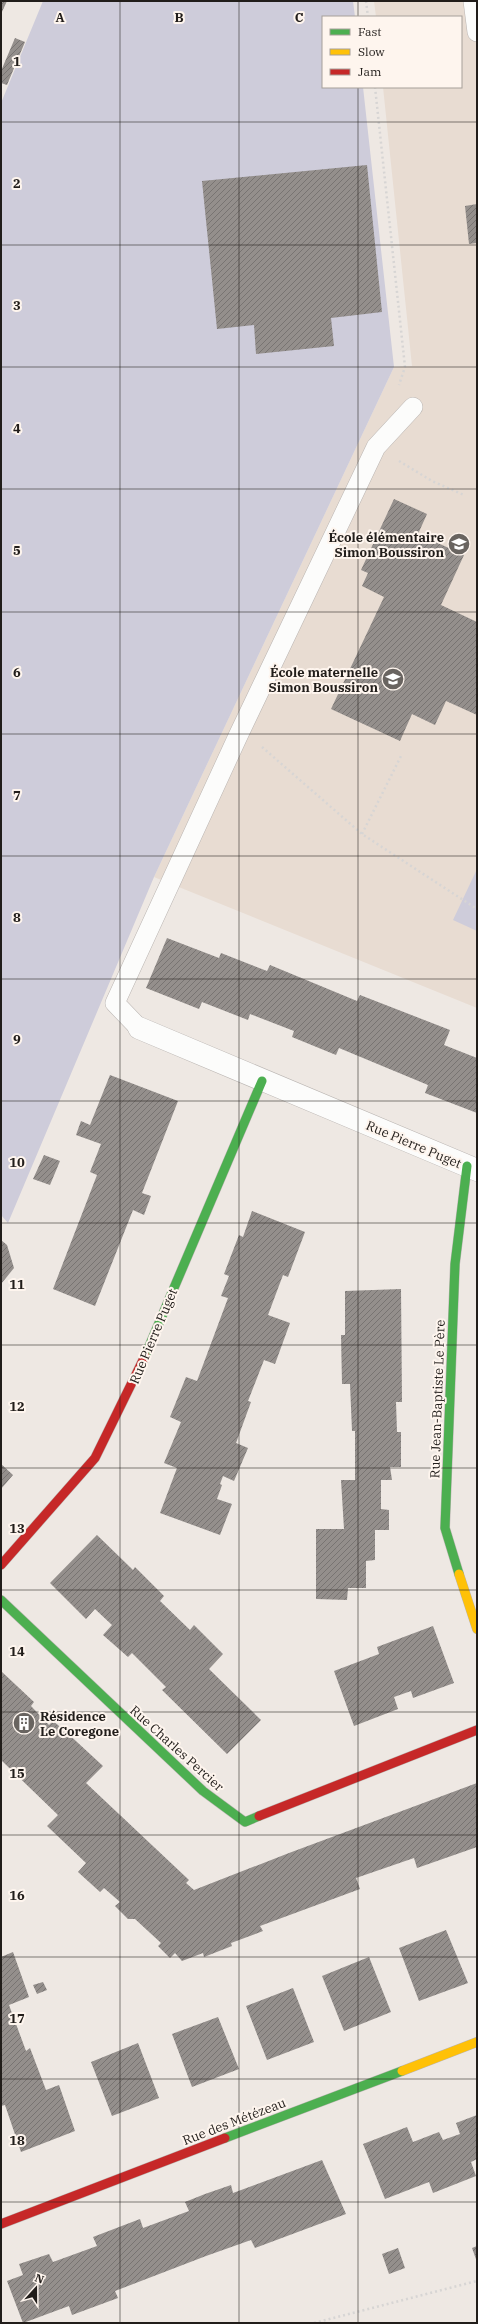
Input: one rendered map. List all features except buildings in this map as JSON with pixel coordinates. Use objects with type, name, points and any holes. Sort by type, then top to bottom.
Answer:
[{"type":"street","name":"Rue Pierre Puget","points":[[139,1028],[472,1168]]},
{"type":"street","name":"Rue Pierre Puget","points":[[1,1565],[95,1458],[136,1377],[262,1081]]},
{"type":"street","name":"Rue Jean-Baptiste Le Père","points":[[472,1168],[456,1264],[445,1528],[477,1629]]},
{"type":"street","name":"Rue Charles Percier","points":[[1,1600],[203,1791],[245,1822],[477,1730]]},
{"type":"street","name":"Rue des Métézeau","points":[[1,2224],[477,2042]]},
{"type":"lane","points":[[473,1],[477,32]]},
{"type":"lane","points":[[139,1028],[115,1003],[238,736],[376,447],[413,407]]},
{"type":"path","points":[[366,1],[368,16]]},
{"type":"path","points":[[375,88],[405,367],[397,389]]},
{"type":"path","points":[[376,447],[432,481],[464,495]]},
{"type":"path","points":[[238,736],[263,748],[362,834],[477,909]]},
{"type":"path","points":[[362,834],[400,756]]},
{"type":"path","points":[[314,2323],[477,2281]]},
{"type":"shaded area","points":[[43,1],[353,1],[355,16],[322,16],[322,88],[363,88],[394,367],[154,877],[8,1223],[1,1215],[1,103]]},
{"type":"shaded area","points":[[374,1],[477,1],[477,1008],[154,877],[394,367],[412,366],[383,88],[462,88],[462,16],[376,16]]},
{"type":"shaded area","points":[[477,869],[477,931],[453,920]]},
{"type":"traffic: fast","points":[[145,1356],[262,1081]]},
{"type":"traffic: fast","points":[[459,1574],[445,1528],[455,1264],[467,1166]]},
{"type":"traffic: fast","points":[[1,1600],[203,1791],[245,1822],[259,1816]]},
{"type":"traffic: fast","points":[[225,2138],[402,2071]]},
{"type":"traffic: slow","points":[[459,1574],[477,1629]]},
{"type":"traffic: slow","points":[[402,2071],[477,2042]]},
{"type":"traffic: jam","points":[[1,1565],[95,1458],[145,1356]]},
{"type":"traffic: jam","points":[[259,1816],[477,1730]]},
{"type":"traffic: jam","points":[[1,2224],[225,2138]]},
{"type":"place","name":"École élémentaire Simon Boussiron","points":[[459,544]]},
{"type":"place","name":"École maternelle Simon Boussiron","points":[[393,679]]},
{"type":"place","name":"Résidence Le Coregone","points":[[24,1723]]}]
